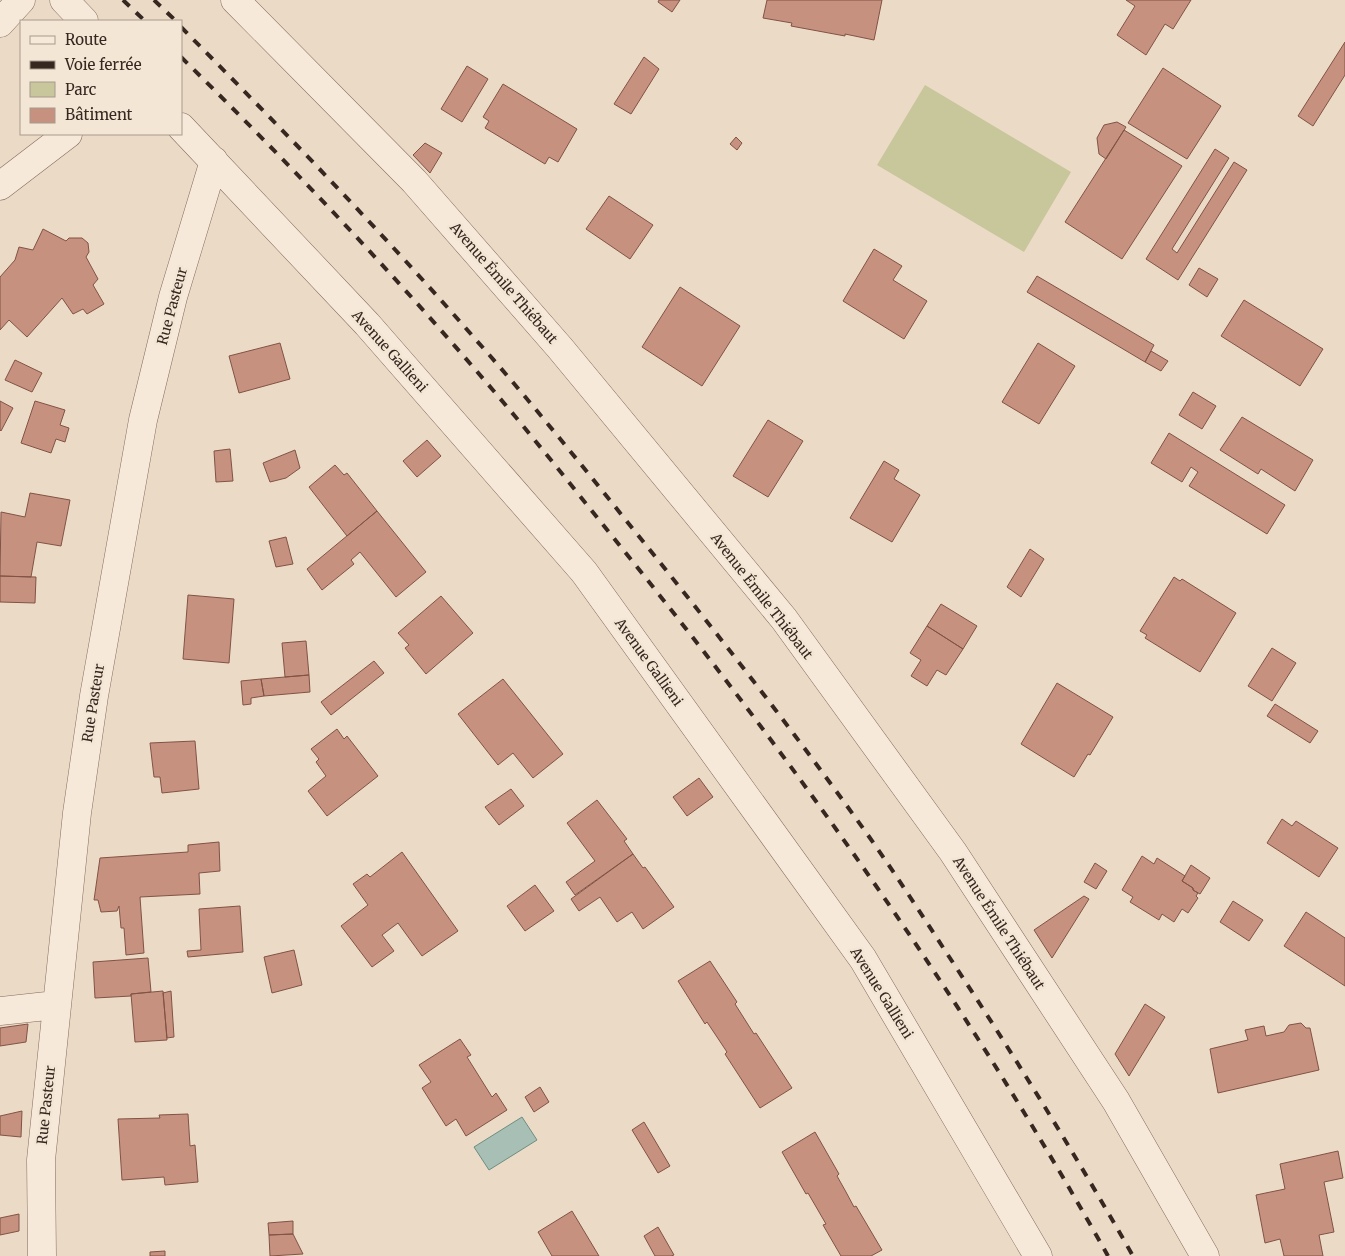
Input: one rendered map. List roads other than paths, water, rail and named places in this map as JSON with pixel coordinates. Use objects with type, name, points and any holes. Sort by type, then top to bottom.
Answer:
[{"type":"street","points":[[0,23],[21,0]]},
{"type":"street","points":[[64,0],[83,20]]},
{"type":"street","name":"Avenue Émile Thiébaut","points":[[237,1],[414,181],[560,348],[784,620],[958,860],[1116,1101],[1205,1256]]},
{"type":"street","name":"Avenue Gallieni","points":[[182,128],[367,324],[584,572],[863,959],[1038,1256]]},
{"type":"street","points":[[0,186],[67,135]]},
{"type":"street","name":"Rue Pasteur","points":[[42,1256],[40,1160],[77,813],[94,696],[143,420],[173,297],[214,161]]},
{"type":"street","points":[[0,1012],[56,1004]]},
{"type":"railway","points":[[123,0],[144,20]]},
{"type":"railway","points":[[154,0],[175,20]]},
{"type":"railway","points":[[182,28],[294,142],[441,300],[538,412],[756,684],[842,799],[908,894],[1041,1101],[1133,1256]]},
{"type":"railway","points":[[182,58],[310,187],[434,322],[529,433],[695,640],[760,725],[884,897],[1000,1074],[1108,1256]]}]
